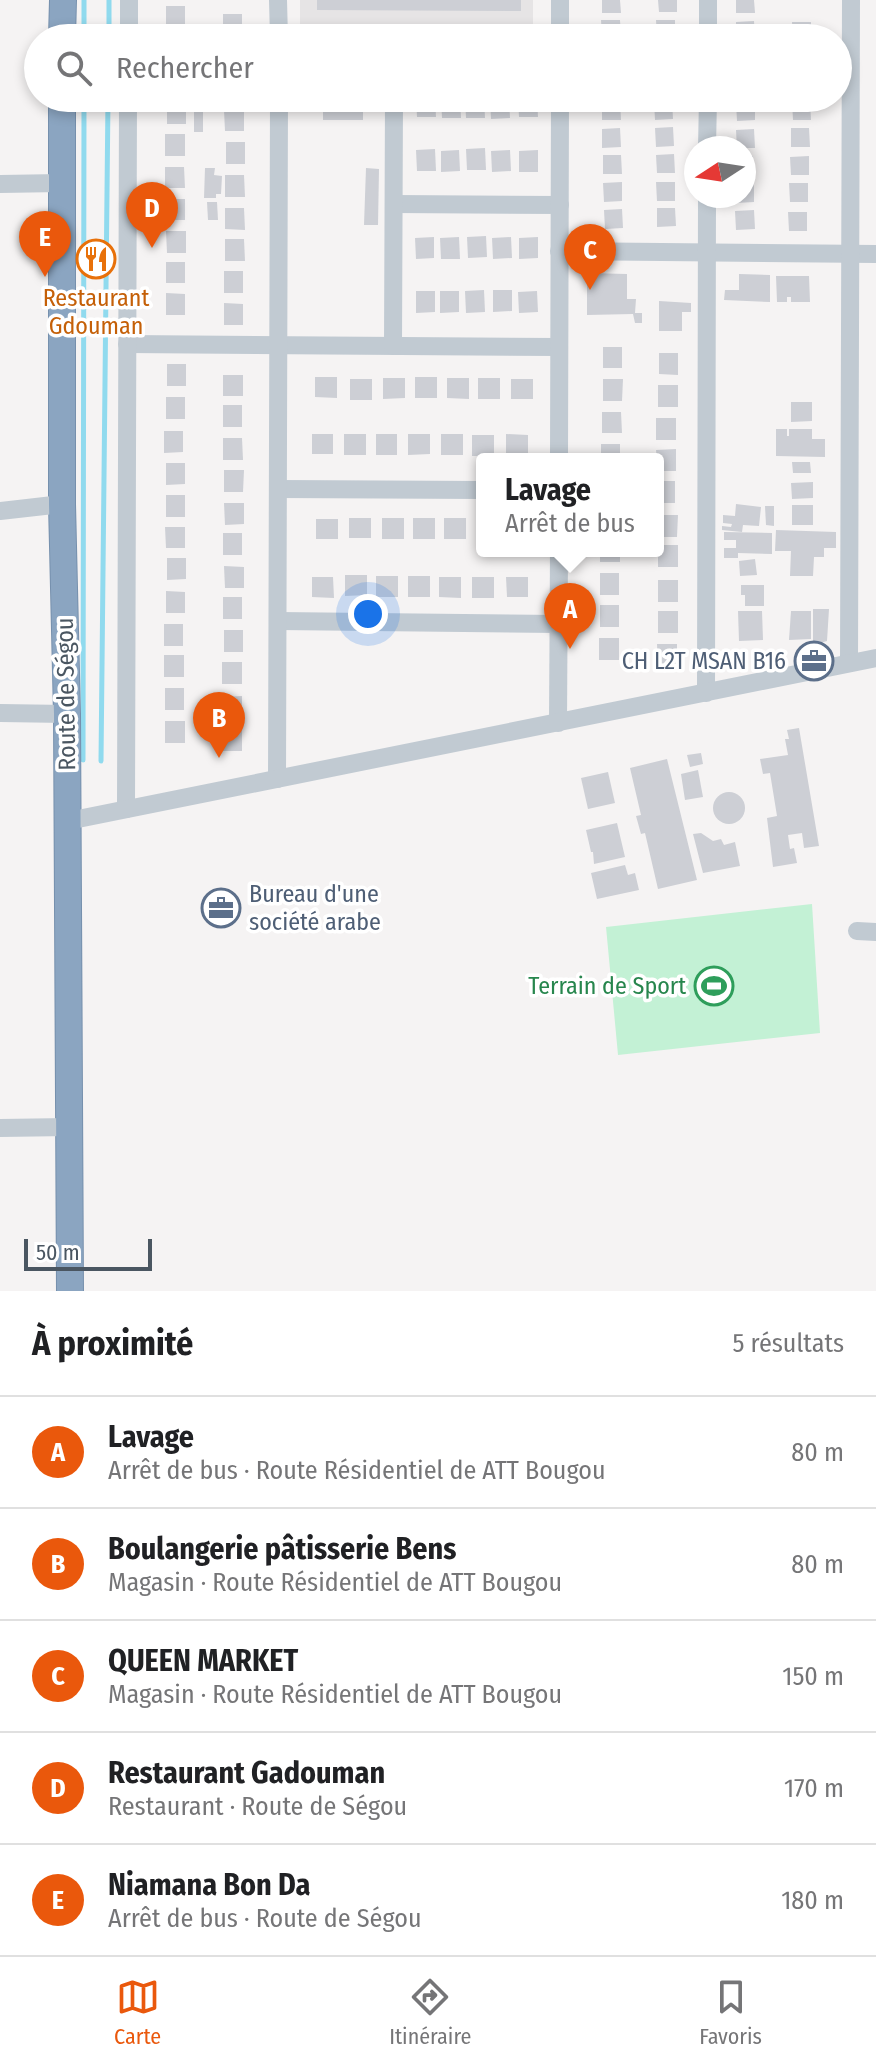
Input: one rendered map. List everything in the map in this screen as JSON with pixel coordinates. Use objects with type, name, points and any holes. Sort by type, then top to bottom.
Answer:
[{"type":"highway","points":[[62,24],[63,0]]},
{"type":"highway","name":"Route de Ségou","points":[[62,112],[62,504],[67,714],[70,1291]]},
{"type":"street","points":[[129,0],[129,24]]},
{"type":"street","points":[[278,0],[279,24]]},
{"type":"street","points":[[560,0],[560,24]]},
{"type":"street","points":[[708,0],[708,24]]},
{"type":"street","points":[[851,0],[851,24]]},
{"type":"street","points":[[126,809],[128,112]]},
{"type":"street","points":[[277,779],[279,112]]},
{"type":"street","points":[[393,346],[394,112]]},
{"type":"street","points":[[559,453],[560,112]]},
{"type":"street","points":[[707,136],[708,112]]},
{"type":"street","points":[[849,663],[851,112]]},
{"type":"street","points":[[0,184],[61,183]]},
{"type":"street","points":[[394,204],[560,205]]},
{"type":"street","points":[[706,693],[707,208]]},
{"type":"street","points":[[559,251],[876,254]]},
{"type":"street","points":[[127,344],[559,347]]},
{"type":"street","points":[[278,489],[476,490]]},
{"type":"street","points":[[0,511],[62,504]]},
{"type":"street","points":[[558,723],[559,557]]},
{"type":"street","points":[[278,621],[558,624]]},
{"type":"street","points":[[68,821],[876,658]]},
{"type":"street","points":[[0,713],[67,714]]},
{"type":"street","points":[[0,1128],[69,1127]]},
{"type":"shaded area","points":[[300,0],[533,0],[533,24],[300,24]]},
{"type":"green space","name":"Terrain de Sport","points":[[812,904],[820,1033],[618,1055],[606,927]]},
{"type":"building","points":[[317,0],[521,0],[521,11],[317,10]]},
{"type":"building","points":[[602,0],[620,0],[621,13],[602,13]]},
{"type":"building","points":[[658,0],[677,0],[677,12],[659,12]]},
{"type":"building","points":[[736,0],[754,0],[755,13],[736,13]]},
{"type":"building","points":[[166,6],[185,6],[185,24],[166,24]]},
{"type":"building","points":[[223,14],[242,14],[242,24],[223,24]]},
{"type":"building","points":[[601,20],[620,20],[620,24],[601,24]]},
{"type":"building","points":[[656,20],[675,20],[675,24],[656,24]]},
{"type":"building","points":[[754,21],[754,24],[736,24]]},
{"type":"building","points":[[167,112],[186,112],[186,124],[167,124]]},
{"type":"building","points":[[194,112],[203,112],[203,132],[194,132]]},
{"type":"building","points":[[224,112],[244,112],[244,131],[225,131]]},
{"type":"building","points":[[323,112],[363,112],[363,120],[323,120]]},
{"type":"building","points":[[417,112],[436,112],[436,117],[417,117]]},
{"type":"building","points":[[442,112],[461,112],[461,118],[442,118]]},
{"type":"building","points":[[466,112],[485,112],[485,118],[466,118]]},
{"type":"building","points":[[491,112],[510,112],[510,118],[491,119]]},
{"type":"building","points":[[519,112],[538,112],[538,117],[519,117]]},
{"type":"building","points":[[602,112],[621,112],[621,120],[602,120]]},
{"type":"building","points":[[655,112],[673,112],[673,119],[655,120]]},
{"type":"building","points":[[737,112],[755,112],[755,120],[737,121]]},
{"type":"building","points":[[793,112],[811,112],[811,120],[793,120]]},
{"type":"building","points":[[673,127],[674,146],[656,147],[655,128]]},
{"type":"building","points":[[620,128],[621,147],[602,148],[602,129]]},
{"type":"building","points":[[791,128],[809,128],[810,147],[791,147]]},
{"type":"building","points":[[754,129],[754,136],[736,136],[736,130]]},
{"type":"building","points":[[165,134],[185,134],[185,156],[165,156]]},
{"type":"building","points":[[226,142],[245,142],[245,164],[226,164]]},
{"type":"building","points":[[485,148],[486,170],[467,170],[466,149]]},
{"type":"building","points":[[435,149],[436,171],[417,171],[416,150]]},
{"type":"building","points":[[459,150],[460,171],[441,172],[441,151]]},
{"type":"building","points":[[510,150],[511,171],[492,172],[491,151]]},
{"type":"building","points":[[538,150],[538,172],[519,172],[519,151]]},
{"type":"building","points":[[674,154],[675,173],[657,173],[656,155]]},
{"type":"building","points":[[603,155],[621,155],[622,174],[603,174]]},
{"type":"building","points":[[809,156],[809,175],[791,175],[790,157]]},
{"type":"building","points":[[165,167],[184,167],[185,188],[165,188]]},
{"type":"building","points":[[205,168],[215,168],[214,175],[222,176],[221,194],[216,194],[216,198],[204,198]]},
{"type":"building","points":[[366,168],[379,169],[378,225],[364,225]]},
{"type":"building","points":[[225,175],[244,175],[245,197],[225,197]]},
{"type":"building","points":[[622,182],[622,201],[604,202],[603,183]]},
{"type":"building","points":[[656,182],[675,182],[675,201],[657,201]]},
{"type":"building","points":[[789,183],[808,183],[808,202],[790,202]]},
{"type":"building","points":[[165,199],[185,199],[185,220],[165,220]]},
{"type":"building","points":[[207,202],[217,202],[218,220],[208,220]]},
{"type":"building","points":[[225,208],[244,208],[245,230],[225,229]]},
{"type":"building","points":[[657,208],[675,208],[676,226],[657,227]]},
{"type":"building","points":[[622,209],[623,228],[605,229],[604,210]]},
{"type":"building","points":[[754,210],[755,229],[736,230],[735,211]]},
{"type":"building","points":[[788,212],[807,212],[807,231],[789,231]]},
{"type":"building","points":[[166,231],[186,231],[186,253],[167,253]]},
{"type":"building","points":[[486,236],[487,257],[468,258],[467,237]]},
{"type":"building","points":[[434,237],[434,258],[416,259],[415,238]]},
{"type":"building","points":[[459,237],[460,259],[441,259],[440,238]]},
{"type":"building","points":[[511,237],[512,258],[493,259],[492,238]]},
{"type":"building","points":[[538,237],[538,258],[519,259],[519,238]]},
{"type":"building","points":[[225,239],[244,239],[245,261],[225,261]]},
{"type":"building","points":[[166,262],[185,262],[185,283],[166,283]]},
{"type":"building","points":[[224,271],[243,271],[243,293],[224,293]]},
{"type":"building","points":[[587,273],[627,274],[627,299],[636,299],[635,313],[642,313],[642,323],[635,323],[633,314],[587,315]]},
{"type":"building","points":[[739,274],[770,275],[770,302],[724,300],[725,290],[739,290]]},
{"type":"building","points":[[776,276],[809,276],[810,302],[791,302],[791,297],[787,297],[787,302],[777,302]]},
{"type":"building","points":[[484,290],[485,312],[466,313],[465,291]]},
{"type":"building","points":[[493,290],[512,290],[512,311],[493,312]]},
{"type":"building","points":[[416,291],[435,291],[435,312],[416,313]]},
{"type":"building","points":[[440,291],[459,291],[459,312],[440,313]]},
{"type":"building","points":[[537,291],[538,312],[519,313],[518,292]]},
{"type":"building","points":[[166,293],[185,294],[185,315],[166,315]]},
{"type":"building","points":[[659,301],[691,303],[691,312],[682,312],[682,331],[659,331]]},
{"type":"building","points":[[224,303],[243,304],[243,325],[224,325]]},
{"type":"building","points":[[603,347],[622,347],[622,368],[603,368]]},
{"type":"building","points":[[659,353],[678,353],[678,375],[659,374]]},
{"type":"building","points":[[167,364],[186,364],[186,386],[167,386]]},
{"type":"building","points":[[223,375],[243,375],[243,396],[223,396]]},
{"type":"building","points":[[315,377],[337,377],[337,398],[315,397]]},
{"type":"building","points":[[415,377],[437,377],[437,398],[415,398]]},
{"type":"building","points":[[383,378],[405,378],[405,398],[383,399]]},
{"type":"building","points":[[447,378],[469,378],[469,399],[447,398]]},
{"type":"building","points":[[478,378],[500,378],[500,399],[478,399]]},
{"type":"building","points":[[350,379],[372,379],[372,400],[350,400]]},
{"type":"building","points":[[511,379],[533,379],[533,399],[511,399]]},
{"type":"building","points":[[603,379],[623,379],[622,401],[603,401]]},
{"type":"building","points":[[658,385],[678,385],[678,407],[658,407]]},
{"type":"building","points":[[166,397],[185,397],[185,419],[166,419]]},
{"type":"building","points":[[791,402],[812,402],[812,421],[791,422]]},
{"type":"building","points":[[223,405],[242,405],[242,427],[223,427]]},
{"type":"building","points":[[602,412],[621,412],[622,433],[602,433]]},
{"type":"building","points":[[656,418],[676,418],[676,440],[656,440]]},
{"type":"building","points":[[776,429],[787,429],[789,436],[789,429],[812,429],[812,439],[825,439],[825,457],[776,456]]},
{"type":"building","points":[[164,431],[183,431],[183,452],[164,453]]},
{"type":"building","points":[[312,434],[333,434],[333,454],[312,454]]},
{"type":"building","points":[[344,434],[366,434],[366,455],[344,455]]},
{"type":"building","points":[[376,434],[397,434],[397,455],[376,455]]},
{"type":"building","points":[[408,434],[430,434],[430,454],[408,455]]},
{"type":"building","points":[[441,434],[463,434],[463,455],[441,455]]},
{"type":"building","points":[[506,434],[528,435],[528,453],[506,453]]},
{"type":"building","points":[[472,435],[494,435],[494,453],[476,453],[472,456]]},
{"type":"building","points":[[223,438],[242,438],[243,460],[223,460]]},
{"type":"building","points":[[601,444],[620,444],[620,453],[601,453]]},
{"type":"building","points":[[676,449],[676,471],[664,471],[664,453],[656,453],[656,450]]},
{"type":"building","points":[[792,462],[810,462],[811,473],[793,473]]},
{"type":"building","points":[[166,463],[185,463],[185,484],[166,485]]},
{"type":"building","points":[[224,470],[244,470],[243,492],[224,492]]},
{"type":"building","points":[[664,481],[675,481],[675,503],[664,503]]},
{"type":"building","points":[[813,482],[813,498],[792,499],[791,483]]},
{"type":"building","points":[[166,495],[185,495],[185,517],[166,517]]},
{"type":"building","points":[[224,503],[244,503],[244,524],[225,525]]},
{"type":"building","points":[[736,504],[761,507],[759,526],[743,525],[742,532],[722,530],[722,526],[731,527],[732,524],[723,523],[723,515],[735,516]]},
{"type":"building","points":[[792,505],[813,505],[813,525],[792,525]]},
{"type":"building","points":[[765,506],[774,506],[774,526],[766,525]]},
{"type":"building","points":[[664,515],[678,515],[677,537],[664,537]]},
{"type":"building","points":[[349,518],[371,518],[371,538],[349,538]]},
{"type":"building","points":[[382,518],[404,518],[404,539],[382,539]]},
{"type":"building","points":[[413,518],[435,518],[435,539],[413,539]]},
{"type":"building","points":[[444,518],[466,518],[466,539],[444,539]]},
{"type":"building","points":[[316,519],[338,519],[338,539],[316,539]]},
{"type":"building","points":[[165,527],[185,527],[185,548],[166,548]]},
{"type":"building","points":[[776,530],[836,532],[836,548],[824,548],[824,557],[814,557],[813,576],[790,576],[791,551],[775,551]]},
{"type":"building","points":[[724,532],[772,533],[772,554],[738,553],[738,558],[724,558],[724,548],[736,548],[736,540],[724,540]]},
{"type":"building","points":[[223,533],[242,533],[242,555],[223,555]]},
{"type":"building","points":[[664,545],[678,545],[678,567],[658,567],[658,557],[664,557]]},
{"type":"building","points":[[600,557],[620,557],[620,562],[600,562]]},
{"type":"building","points":[[167,558],[186,558],[186,579],[167,580]]},
{"type":"building","points":[[755,559],[757,575],[740,576],[739,561]]},
{"type":"building","points":[[224,566],[244,567],[244,588],[225,588]]},
{"type":"building","points":[[600,573],[619,573],[619,595],[600,595]]},
{"type":"building","points":[[345,575],[367,575],[367,595],[345,596]]},
{"type":"building","points":[[376,576],[398,576],[398,597],[376,597]]},
{"type":"building","points":[[408,576],[430,576],[430,597],[408,597]]},
{"type":"building","points":[[312,577],[333,577],[334,598],[312,597]]},
{"type":"building","points":[[439,577],[461,577],[461,598],[439,597]]},
{"type":"building","points":[[472,577],[494,577],[494,598],[472,598]]},
{"type":"building","points":[[506,577],[528,577],[528,597],[507,597]]},
{"type":"building","points":[[658,580],[678,580],[678,602],[658,602]]},
{"type":"building","points":[[741,585],[764,585],[764,606],[745,606]]},
{"type":"building","points":[[166,591],[185,592],[185,613],[166,613]]},
{"type":"building","points":[[223,597],[242,597],[242,619],[223,619]]},
{"type":"building","points":[[600,605],[619,605],[619,627],[600,627]]},
{"type":"building","points":[[813,609],[829,609],[827,641],[813,645]]},
{"type":"building","points":[[658,611],[678,611],[678,633],[658,633]]},
{"type":"building","points":[[738,611],[762,611],[763,640],[739,641]]},
{"type":"building","points":[[791,611],[811,611],[811,639],[789,640]]},
{"type":"building","points":[[164,624],[183,624],[183,646],[164,646]]},
{"type":"building","points":[[224,630],[243,630],[243,652],[224,652]]},
{"type":"building","points":[[599,638],[619,638],[619,660],[599,660]]},
{"type":"building","points":[[657,644],[677,644],[677,665],[658,665]]},
{"type":"building","points":[[164,655],[184,655],[184,677],[164,677]]},
{"type":"building","points":[[222,662],[242,662],[242,684],[222,684]]},
{"type":"building","points":[[165,688],[184,688],[184,710],[165,710]]},
{"type":"building","points":[[242,696],[242,718],[223,718],[222,697]]},
{"type":"building","points":[[165,721],[185,721],[185,743],[165,743]]},
{"type":"building","points":[[799,728],[819,846],[804,848],[802,833],[788,835],[797,863],[773,867],[767,818],[777,816],[770,773],[763,774],[760,759],[788,755],[787,730]]},
{"type":"building","points":[[223,729],[242,729],[242,751],[223,751]]},
{"type":"building","points":[[701,753],[703,764],[690,767],[687,755]]},
{"type":"building","points":[[667,759],[697,880],[658,889],[645,833],[641,834],[636,816],[641,815],[630,768]]},
{"type":"building","points":[[698,770],[703,797],[685,800],[681,774]]},
{"type":"building","points":[[608,772],[615,803],[588,809],[581,778]]},
{"type":"building","points":[[729,792],[740,797],[745,808],[740,819],[729,824],[718,819],[713,808],[718,797]]},
{"type":"building","points":[[617,823],[625,857],[594,864],[586,830]]},
{"type":"building","points":[[701,833],[713,841],[721,839],[724,845],[735,842],[740,866],[703,873],[693,834]]},
{"type":"building","points":[[625,865],[628,875],[635,873],[639,890],[597,899],[591,873]]},
{"type":"waterway","points":[[84,0],[84,24]]},
{"type":"waterway","points":[[109,0],[109,24]]},
{"type":"waterway","points":[[83,760],[84,112]]},
{"type":"waterway","points":[[101,761],[108,112]]},
{"type":"place","name":"Restaurant Gadouman","points":[[152,248]]},
{"type":"place","name":"Restaurant Gdouman","points":[[96,259]]},
{"type":"place","name":"Niamana Bon Da","points":[[45,277]]},
{"type":"place","name":"QUEEN MARKET","points":[[590,290]]},
{"type":"place","name":"Lavage","points":[[570,649]]},
{"type":"place","name":"CH L2T MSAN B16","points":[[814,661]]},
{"type":"place","name":"Boulangerie pâtisserie Bens","points":[[219,758]]},
{"type":"place","name":"Bureau d'une société arabe","points":[[221,908]]},
{"type":"place","name":"Terrain de Sport","points":[[714,986]]}]
